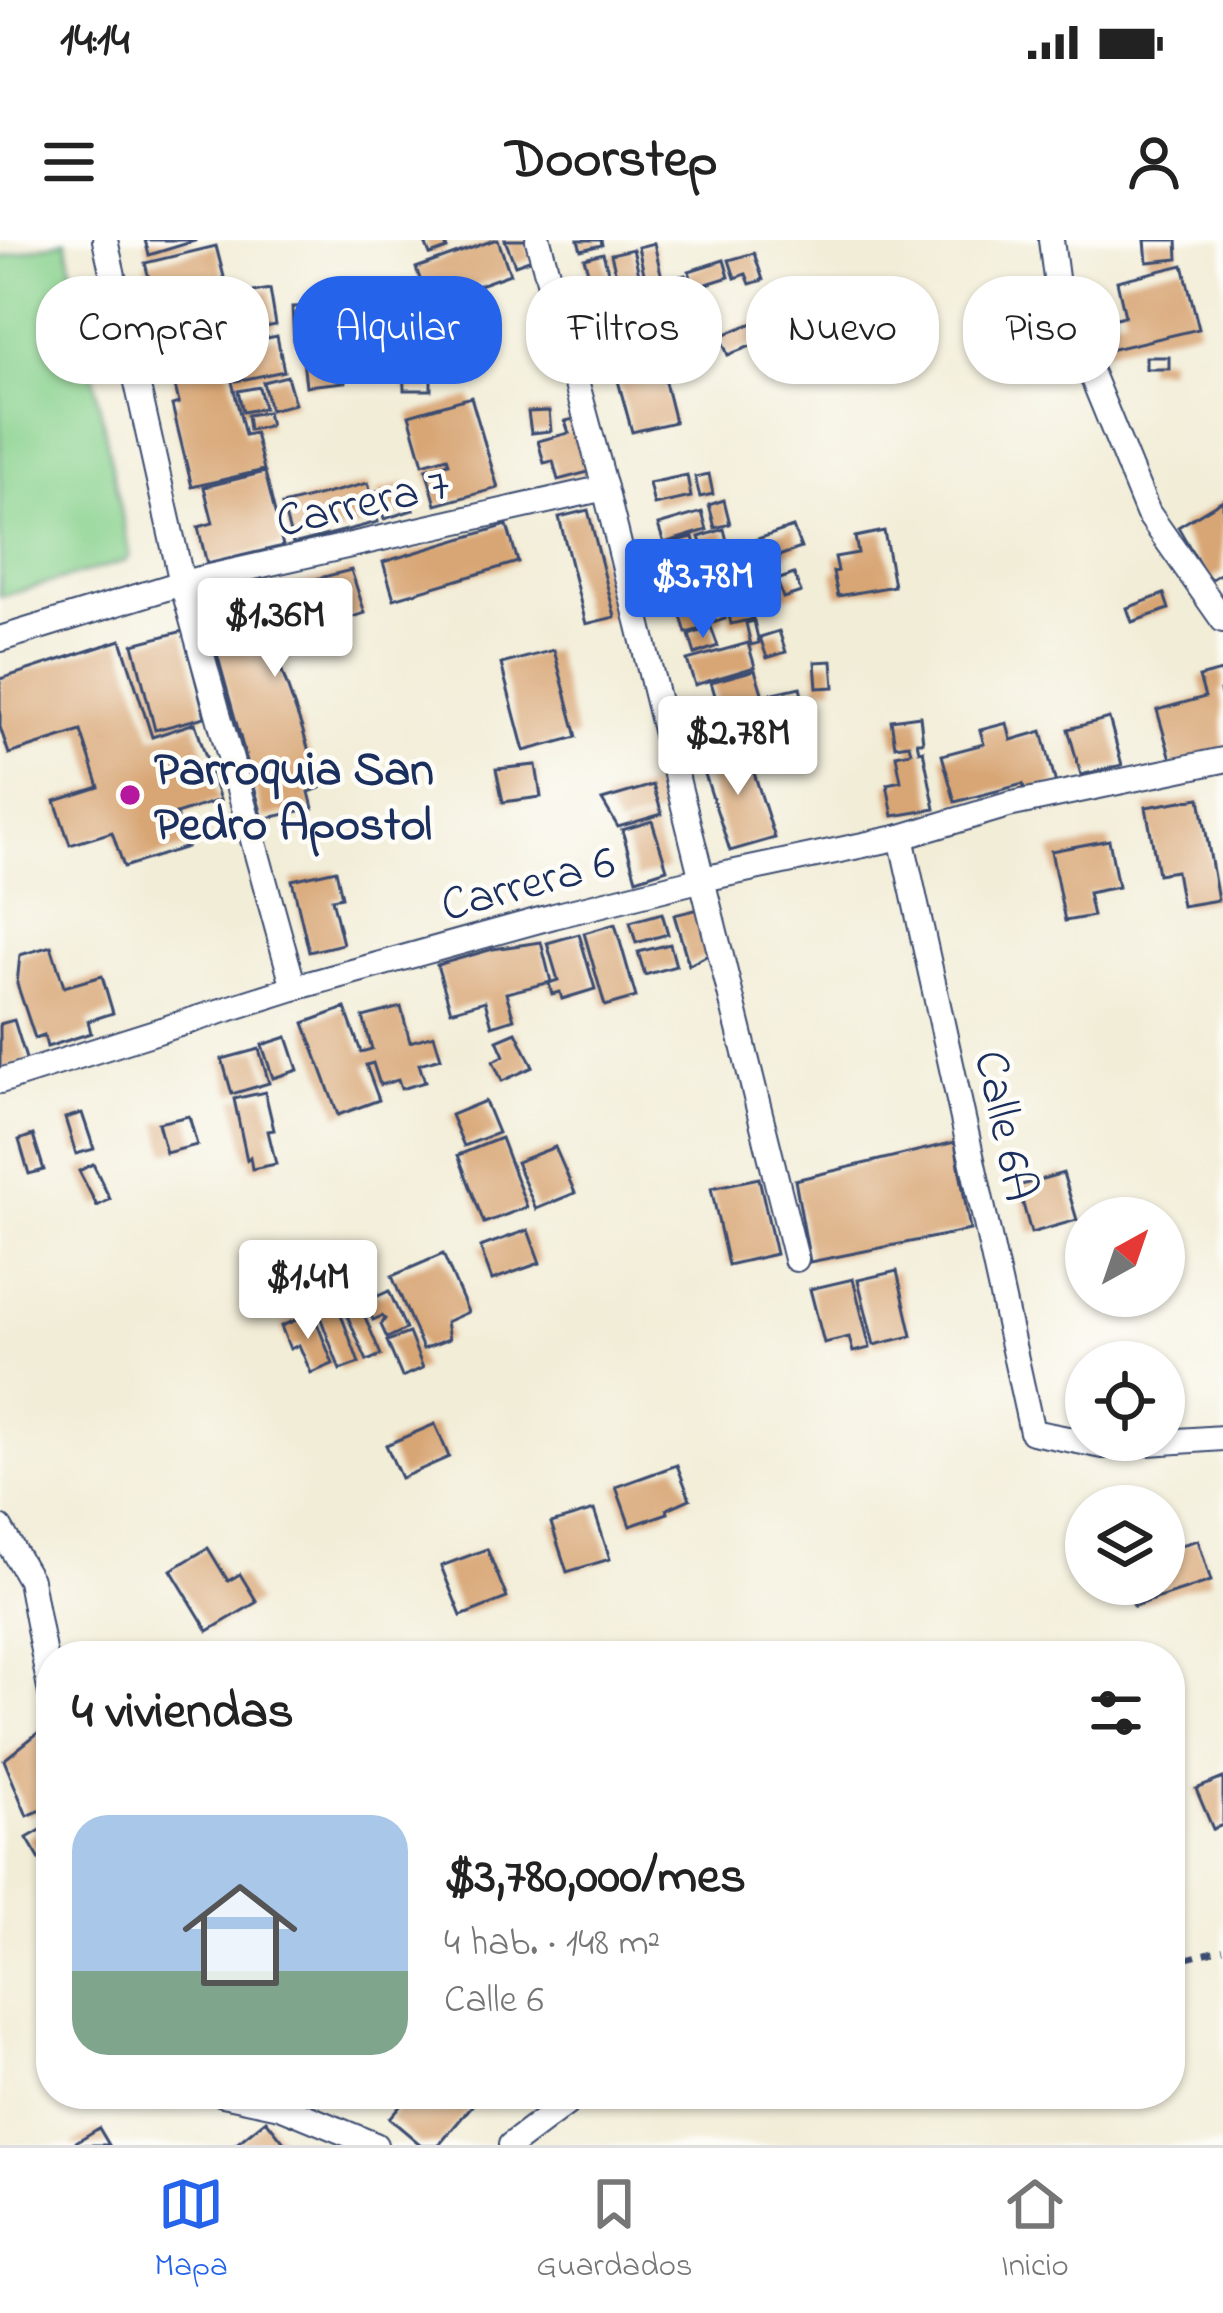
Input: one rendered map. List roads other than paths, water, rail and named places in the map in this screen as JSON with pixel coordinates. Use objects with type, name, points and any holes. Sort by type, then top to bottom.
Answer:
[{"type":"street","points":[[105,240],[182,584],[294,988]]},
{"type":"street","points":[[538,240],[605,488],[796,1259]]},
{"type":"street","points":[[1051,240],[1058,293],[1148,513],[1223,620]]},
{"type":"street","name":"Carrera 7","points":[[0,639],[182,584],[605,488]]},
{"type":"street","name":"Carrera 6","points":[[0,1081],[294,988],[554,916],[901,837],[1008,806],[1223,760]]},
{"type":"street","name":"Calle 6A","points":[[901,837],[1033,1432],[1103,1446],[1223,1438]]},
{"type":"street","points":[[0,1528],[30,1580],[41,1641]]},
{"type":"street","points":[[285,2109],[375,2145]]},
{"type":"street","points":[[511,2145],[559,2109]]},
{"type":"place","name":"Parroquia San Pedro Apostol","points":[[130,795]]}]
